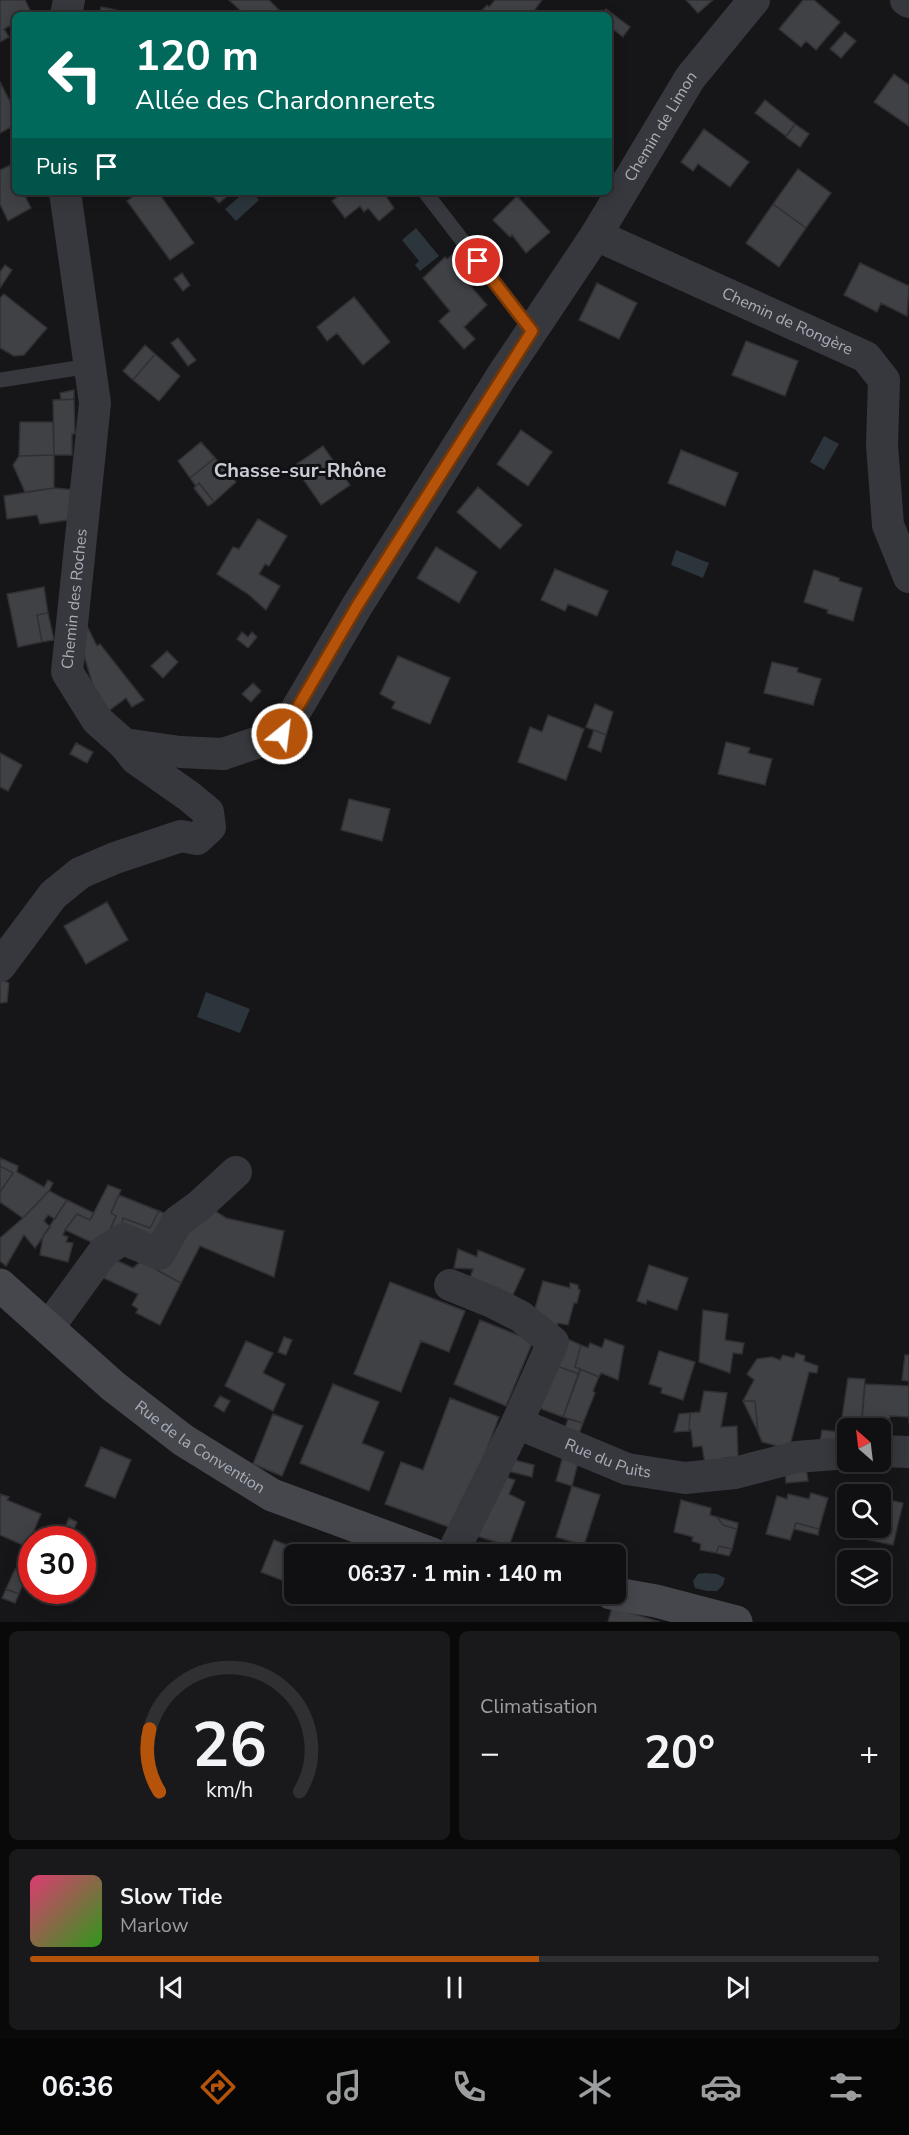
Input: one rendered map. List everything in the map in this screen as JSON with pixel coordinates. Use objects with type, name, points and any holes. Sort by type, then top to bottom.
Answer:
[{"type":"street","name":"Chemin de Limon","points":[[124,744],[180,752],[223,754],[282,734],[357,606],[532,331],[596,235],[690,78],[754,0]]},
{"type":"street","name":"Chemin des Roches","points":[[0,966],[53,895],[80,873],[115,858],[181,836],[197,839],[210,827],[208,812],[136,759],[124,744],[97,720],[67,672],[95,403],[65,195]]},
{"type":"street","name":"Chemin de Rongère","points":[[596,235],[866,357],[884,380],[882,445],[888,525],[909,577]]},
{"type":"street","points":[[48,1329],[104,1251],[123,1239],[159,1254],[177,1222],[199,1206],[236,1172]]},
{"type":"street","name":"Rue de la Convention","points":[[0,1285],[113,1386],[183,1440],[272,1495],[405,1544]]},
{"type":"street","points":[[450,1285],[520,1316],[553,1342],[517,1423],[457,1544]]},
{"type":"street","name":"Rue du Puits","points":[[517,1423],[627,1469],[685,1478],[735,1473],[796,1457],[837,1454]]},
{"type":"street","points":[[891,1451],[909,1452]]},
{"type":"street","points":[[626,1596],[736,1622]]},
{"type":"lane","points":[[427,195],[532,331]]},
{"type":"lane","points":[[0,380],[90,366]]},
{"type":"shaded area","points":[[241,195],[255,195],[259,200],[236,221],[225,209]]},
{"type":"shaded area","points":[[416,228],[439,256],[420,271],[415,265],[419,261],[402,240]]},
{"type":"shaded area","points":[[824,436],[839,444],[824,470],[810,462]]},
{"type":"shaded area","points":[[676,550],[709,563],[703,578],[671,565]]},
{"type":"shaded area","points":[[206,992],[250,1009],[240,1033],[197,1017]]},
{"type":"shaded area","points":[[698,1574],[717,1574],[725,1578],[723,1585],[717,1591],[695,1588],[693,1581]]},
{"type":"building","points":[[0,0],[25,0],[31,12],[12,12],[12,25],[4,29],[9,37],[0,42]]},
{"type":"building","points":[[229,0],[269,0],[280,11],[240,12]]},
{"type":"building","points":[[495,0],[542,0],[533,12],[481,12],[487,5],[489,7]]},
{"type":"building","points":[[686,0],[713,0],[698,13]]},
{"type":"building","points":[[803,0],[814,0],[840,22],[816,50],[806,41],[801,47],[779,29]]},
{"type":"building","points":[[101,7],[117,10],[117,12],[100,12]]},
{"type":"building","points":[[612,14],[630,27],[623,37],[612,28]]},
{"type":"building","points":[[845,32],[856,41],[841,58],[830,49]]},
{"type":"building","points":[[894,74],[909,85],[909,126],[874,102]]},
{"type":"building","points":[[0,82],[12,105],[12,127],[0,133]]},
{"type":"building","points":[[765,100],[795,124],[786,136],[755,113]]},
{"type":"building","points":[[795,124],[809,134],[800,147],[786,137]]},
{"type":"building","points":[[704,129],[749,162],[730,187],[698,164],[693,171],[681,162]]},
{"type":"building","points":[[10,165],[12,195],[24,195],[31,208],[8,221],[0,204],[0,170]]},
{"type":"building","points":[[798,169],[831,193],[806,228],[773,204]]},
{"type":"building","points":[[136,195],[160,195],[194,243],[170,260],[127,201]]},
{"type":"building","points":[[212,195],[228,195],[219,203]]},
{"type":"building","points":[[340,195],[385,195],[394,208],[379,221],[368,208],[364,212],[360,206],[345,218],[332,201]]},
{"type":"building","points":[[517,196],[550,232],[526,253],[512,235],[510,237],[493,220]]},
{"type":"building","points":[[773,204],[806,228],[779,267],[746,243]]},
{"type":"building","points":[[455,253],[463,261],[455,268],[487,305],[464,327],[475,339],[464,349],[439,321],[450,311],[423,278],[445,257],[447,259]]},
{"type":"building","points":[[860,263],[909,286],[907,316],[881,303],[877,312],[844,295]]},
{"type":"building","points":[[5,265],[12,270],[0,288],[0,272]]},
{"type":"building","points":[[182,273],[190,285],[183,291],[174,279]]},
{"type":"building","points":[[597,283],[637,303],[619,339],[579,320]]},
{"type":"building","points":[[4,294],[47,328],[24,355],[14,356],[0,348],[0,298]]},
{"type":"building","points":[[354,297],[390,342],[363,365],[337,333],[327,341],[317,327]]},
{"type":"building","points":[[178,338],[196,360],[188,366],[171,343]]},
{"type":"building","points":[[746,341],[798,361],[785,396],[732,375]]},
{"type":"building","points":[[145,345],[155,354],[133,380],[123,371]]},
{"type":"building","points":[[155,354],[180,376],[159,401],[133,380]]},
{"type":"building","points":[[74,390],[74,399],[61,400],[60,393]]},
{"type":"building","points":[[74,399],[75,434],[72,434],[72,455],[54,455],[53,400]]},
{"type":"building","points":[[20,422],[53,422],[54,455],[19,456]]},
{"type":"building","points":[[521,430],[552,452],[528,486],[497,464]]},
{"type":"building","points":[[201,442],[215,458],[190,478],[178,461]]},
{"type":"building","points":[[323,446],[350,485],[321,505],[294,466]]},
{"type":"building","points":[[681,450],[738,473],[725,506],[668,483]]},
{"type":"building","points":[[54,455],[54,488],[25,492],[13,465],[19,456]]},
{"type":"building","points":[[215,458],[236,482],[214,502],[199,483],[196,486],[190,478]]},
{"type":"building","points":[[199,483],[214,502],[208,506],[194,488]]},
{"type":"building","points":[[478,487],[522,525],[500,549],[457,512]]},
{"type":"building","points":[[54,488],[76,490],[75,519],[40,524],[37,515],[7,519],[4,496]]},
{"type":"building","points":[[258,519],[287,536],[269,566],[265,564],[259,574],[280,586],[266,610],[248,594],[217,574],[233,547],[239,549]]},
{"type":"building","points":[[436,547],[477,572],[459,603],[417,578]]},
{"type":"building","points":[[555,569],[608,591],[597,616],[568,604],[565,611],[541,600]]},
{"type":"building","points":[[814,570],[862,588],[853,621],[827,613],[828,610],[804,602]]},
{"type":"building","points":[[44,587],[48,613],[37,615],[42,642],[18,647],[7,594]]},
{"type":"building","points":[[48,613],[54,640],[42,642],[37,615]]},
{"type":"building","points":[[86,624],[97,646],[100,644],[144,700],[132,707],[126,698],[102,716],[80,642]]},
{"type":"building","points":[[242,632],[248,637],[252,632],[257,637],[248,648],[237,639]]},
{"type":"building","points":[[167,651],[178,662],[163,678],[151,666]]},
{"type":"building","points":[[398,656],[450,678],[430,724],[392,708],[395,702],[380,694]]},
{"type":"building","points":[[772,662],[798,668],[797,672],[821,679],[813,705],[764,693]]},
{"type":"building","points":[[253,683],[261,691],[251,702],[242,694]]},
{"type":"building","points":[[595,704],[613,712],[606,735],[586,727]]},
{"type":"building","points":[[548,715],[584,729],[566,780],[518,762],[530,727],[542,732]]},
{"type":"building","points":[[594,730],[606,735],[601,752],[588,747]]},
{"type":"building","points":[[726,742],[750,748],[748,753],[772,759],[765,785],[718,774]]},
{"type":"building","points":[[76,743],[93,752],[87,763],[70,754]]},
{"type":"building","points":[[0,753],[22,765],[8,791],[0,787]]},
{"type":"building","points":[[349,799],[390,809],[382,841],[341,830]]},
{"type":"building","points":[[107,902],[128,940],[86,964],[64,926]]},
{"type":"building","points":[[3,980],[9,983],[7,1002],[0,1003],[0,982]]},
{"type":"building","points":[[0,1158],[18,1166],[17,1172],[44,1187],[48,1180],[53,1183],[49,1191],[23,1218],[0,1202],[0,1192],[13,1173],[0,1166]]},
{"type":"building","points":[[0,1166],[13,1173],[0,1192]]},
{"type":"building","points":[[108,1185],[121,1190],[111,1213],[116,1216],[102,1247],[65,1230],[77,1214],[90,1220]]},
{"type":"building","points":[[49,1191],[67,1200],[55,1219],[48,1215],[44,1221],[50,1227],[35,1248],[24,1235],[6,1266],[0,1261],[0,1238]]},
{"type":"building","points":[[119,1195],[159,1211],[150,1228],[123,1218],[121,1231],[106,1239],[116,1216],[111,1213]]},
{"type":"building","points":[[67,1200],[94,1213],[90,1220],[77,1214],[65,1230],[63,1235],[68,1237],[66,1242],[73,1243],[68,1262],[40,1255],[43,1236]]},
{"type":"building","points":[[214,1210],[226,1218],[284,1231],[274,1277],[200,1246],[181,1283],[158,1271],[181,1225]]},
{"type":"building","points":[[159,1211],[175,1218],[151,1244],[121,1231],[123,1218],[150,1228]]},
{"type":"building","points":[[458,1249],[477,1257],[478,1250],[525,1269],[511,1299],[468,1284],[473,1269],[454,1268]]},
{"type":"building","points":[[107,1256],[133,1268],[141,1261],[181,1283],[160,1325],[136,1313],[138,1309],[132,1305],[138,1294],[95,1274]]},
{"type":"building","points":[[649,1265],[688,1278],[677,1310],[647,1300],[646,1304],[637,1301]]},
{"type":"building","points":[[543,1281],[570,1288],[570,1283],[578,1285],[580,1290],[577,1303],[574,1303],[568,1325],[558,1323],[556,1328],[533,1315]]},
{"type":"building","points":[[390,1282],[465,1311],[449,1352],[421,1341],[401,1392],[354,1374]]},
{"type":"building","points":[[703,1310],[728,1314],[725,1340],[744,1343],[742,1354],[733,1353],[730,1373],[699,1362]]},
{"type":"building","points":[[480,1320],[533,1341],[506,1406],[454,1384]]},
{"type":"building","points":[[284,1337],[292,1340],[286,1355],[278,1352]]},
{"type":"building","points":[[565,1338],[581,1345],[575,1367],[580,1369],[579,1374],[554,1365]]},
{"type":"building","points":[[605,1339],[624,1346],[618,1380],[601,1373],[599,1377],[575,1367],[581,1345],[588,1348],[590,1343],[602,1348]]},
{"type":"building","points":[[246,1341],[273,1353],[263,1373],[285,1384],[273,1411],[225,1386]]},
{"type":"building","points":[[659,1351],[695,1362],[683,1400],[661,1393],[662,1388],[649,1384]]},
{"type":"building","points":[[796,1353],[805,1356],[804,1361],[818,1366],[817,1373],[809,1372],[789,1449],[762,1442],[758,1432],[755,1401],[743,1401],[754,1380],[747,1374],[757,1359],[772,1357],[780,1360],[783,1355],[794,1358]]},
{"type":"building","points":[[905,1355],[909,1355],[909,1381],[902,1380]]},
{"type":"building","points":[[554,1365],[579,1374],[563,1417],[531,1405]]},
{"type":"building","points":[[580,1369],[599,1377],[583,1423],[563,1417]]},
{"type":"building","points":[[848,1378],[865,1379],[862,1418],[842,1418]]},
{"type":"building","points":[[333,1384],[379,1402],[362,1443],[384,1452],[369,1491],[300,1463]]},
{"type":"building","points":[[865,1384],[909,1386],[909,1417],[862,1418]]},
{"type":"building","points":[[704,1391],[727,1393],[721,1427],[737,1426],[738,1457],[724,1458],[723,1467],[706,1470],[702,1446],[693,1447],[691,1430],[689,1431],[690,1413],[700,1412]]},
{"type":"building","points":[[220,1396],[230,1401],[224,1412],[214,1406]]},
{"type":"building","points":[[450,1398],[499,1417],[457,1530],[385,1504],[401,1462],[423,1470]]},
{"type":"building","points":[[743,1401],[755,1401],[758,1432]]},
{"type":"building","points":[[690,1413],[689,1431],[674,1432],[679,1414]]},
{"type":"building","points":[[273,1414],[303,1426],[282,1476],[253,1464]]},
{"type":"building","points":[[568,1419],[583,1423],[577,1439],[563,1434]]},
{"type":"building","points":[[822,1430],[837,1432],[837,1448],[819,1449]]},
{"type":"building","points":[[101,1447],[131,1460],[115,1498],[85,1486]]},
{"type":"building","points":[[565,1449],[580,1455],[572,1486],[556,1481]]},
{"type":"building","points":[[507,1458],[534,1465],[532,1477],[500,1469]]},
{"type":"building","points":[[806,1468],[808,1481],[786,1483],[785,1471]]},
{"type":"building","points":[[497,1474],[515,1480],[509,1494],[525,1502],[510,1544],[470,1534]]},
{"type":"building","points":[[572,1486],[600,1495],[584,1544],[556,1537]]},
{"type":"building","points":[[811,1493],[828,1498],[819,1529],[796,1523],[790,1540],[766,1534],[777,1496],[787,1499],[788,1494],[809,1499]]},
{"type":"building","points":[[0,1494],[9,1497],[7,1500],[41,1514],[36,1526],[18,1526],[18,1543],[0,1535]]},
{"type":"building","points":[[681,1500],[711,1508],[710,1515],[717,1517],[723,1525],[737,1529],[732,1549],[719,1546],[716,1553],[700,1550],[701,1544],[692,1541],[693,1537],[674,1532]]},
{"type":"building","points":[[891,1500],[903,1503],[893,1545],[860,1538],[891,1538]]},
{"type":"building","points":[[717,1517],[738,1523],[737,1529],[723,1525]]},
{"type":"building","points":[[69,1518],[77,1522],[75,1526],[66,1526]]},
{"type":"building","points":[[796,1523],[819,1529],[818,1535],[794,1529]]},
{"type":"building","points":[[274,1540],[284,1544],[284,1581],[261,1572]]},
{"type":"building","points":[[719,1546],[732,1549],[729,1556],[716,1553]]},
{"type":"building","points":[[15,1569],[18,1570],[18,1594],[6,1589]]},
{"type":"building","points":[[6,1589],[18,1594],[15,1603],[2,1598]]},
{"type":"building","points":[[612,1607],[660,1622],[608,1622]]},
{"type":"district","name":"Chasse-sur-Rhône","points":[[300,470]]},
{"type":"route","points":[[282,734],[357,606],[532,331],[478,261]]}]
